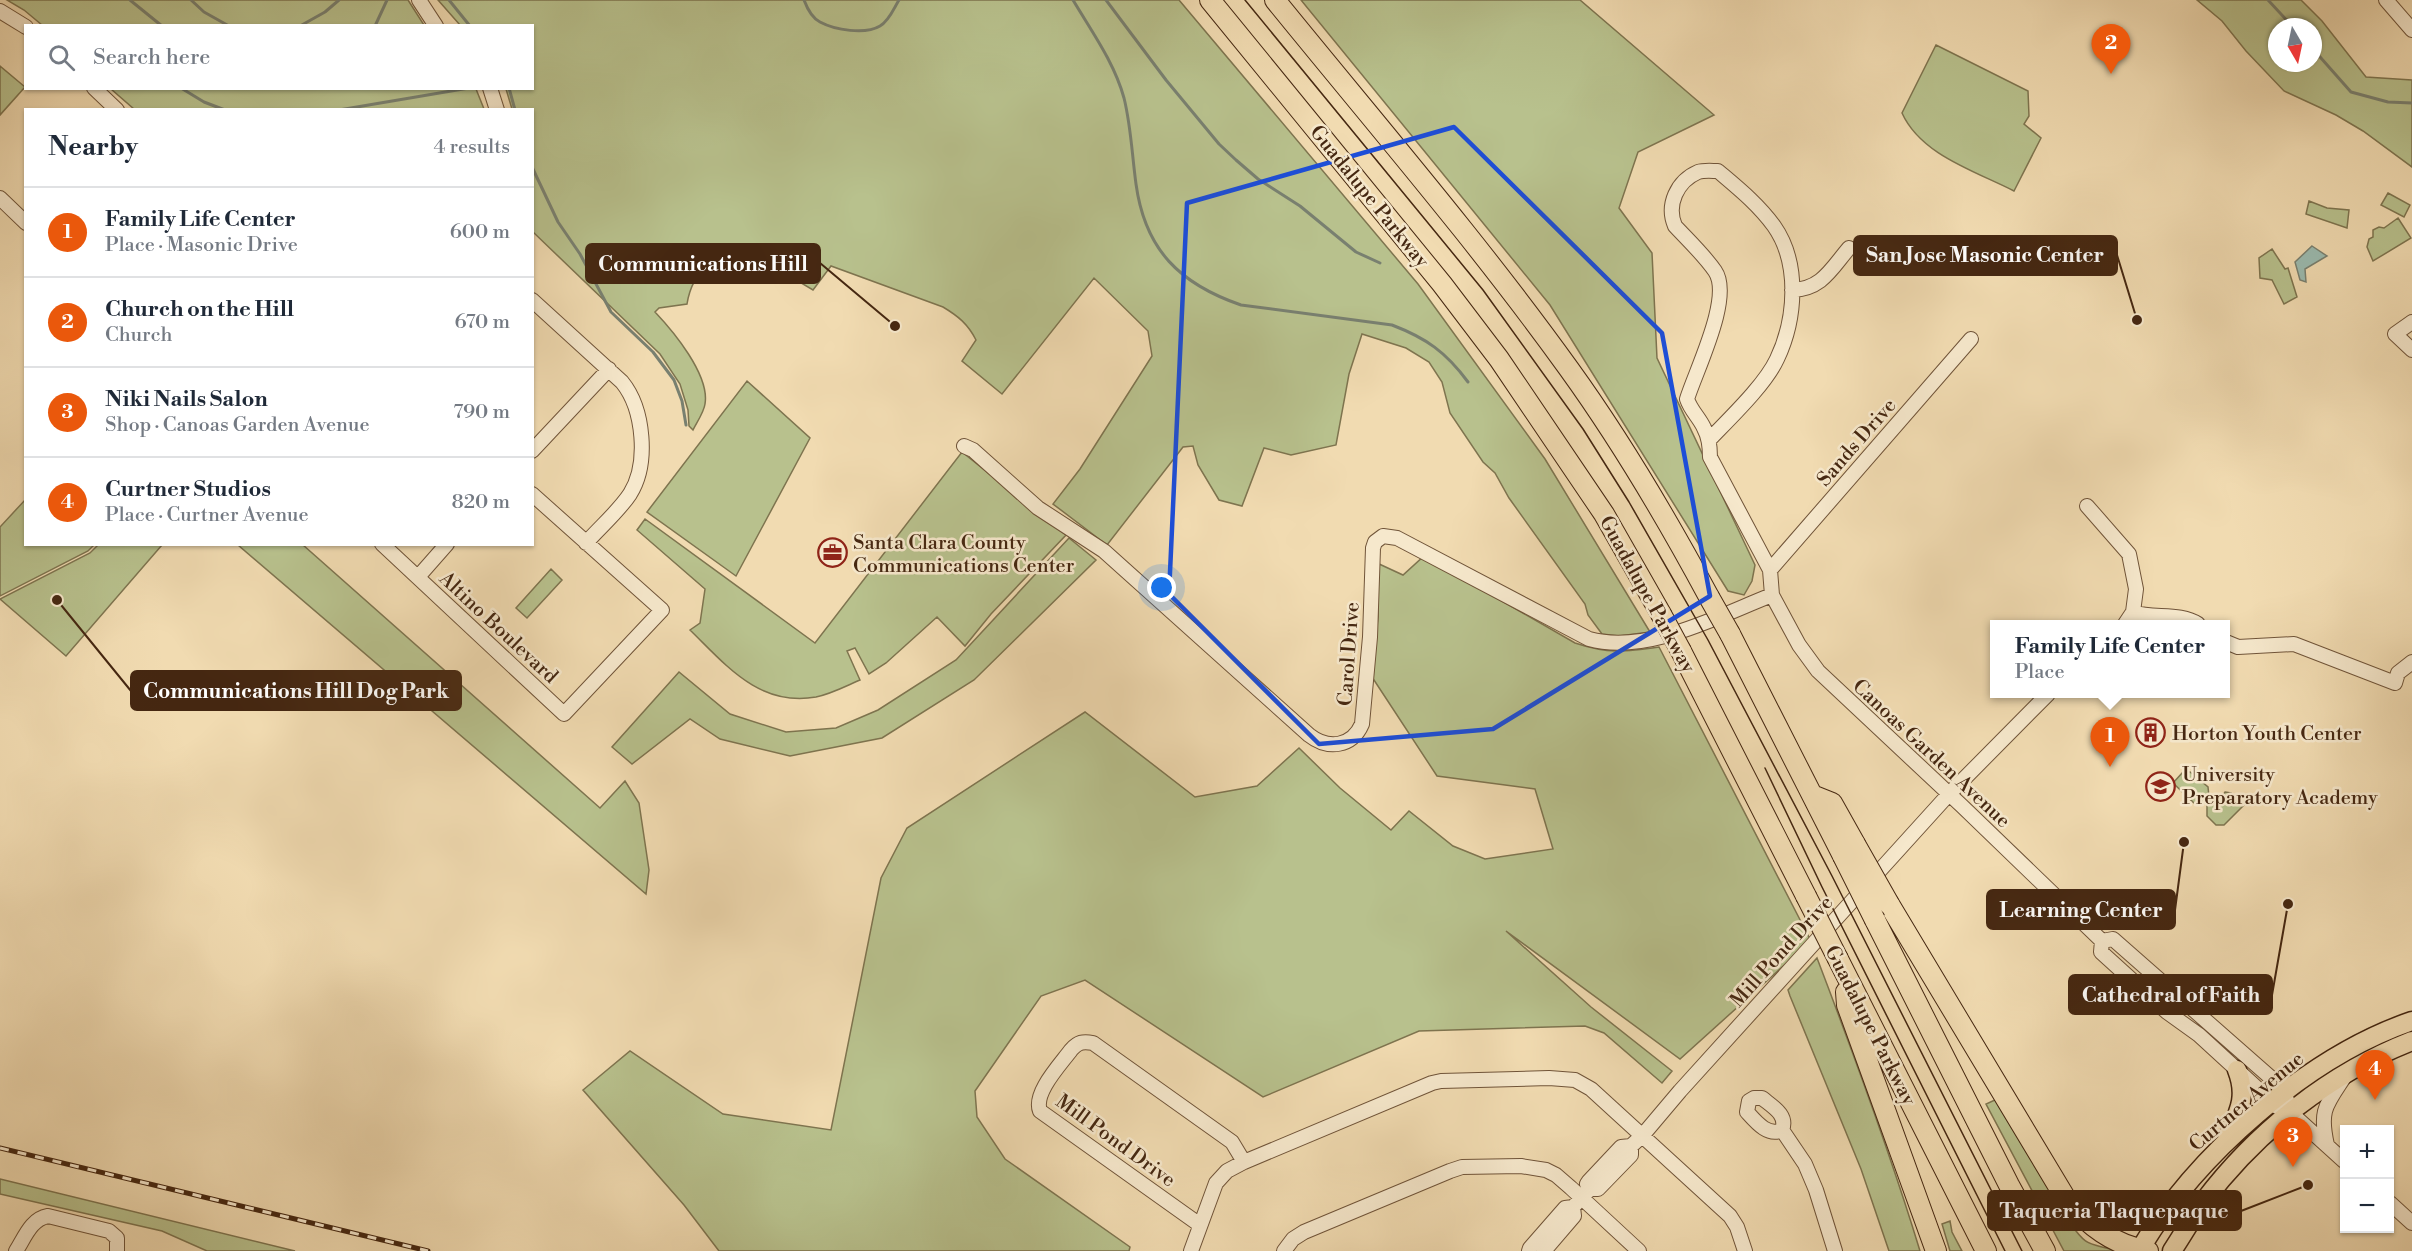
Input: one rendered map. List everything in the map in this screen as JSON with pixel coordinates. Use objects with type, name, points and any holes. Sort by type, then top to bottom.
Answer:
[{"type":"highway","name":"Guadalupe Parkway","points":[[1210,0],[1442,284],[1499,359],[1604,514],[1681,651],[1986,1251]]},
{"type":"highway","points":[[1275,0],[1466,235],[1569,369],[1646,487],[1709,597],[1812,795],[1889,904],[2052,1177],[2077,1212],[2099,1233],[2142,1250]]},
{"type":"highway","points":[[1849,850],[1875,920],[2045,1251]]},
{"type":"highway","points":[[1842,968],[1847,1005],[1936,1251]]},
{"type":"main road","name":"Curtner Avenue","points":[[2142,1250],[2197,1172],[2278,1098],[2337,1057],[2383,1032],[2412,1021]]},
{"type":"main road","name":"Curtner Avenue","points":[[2172,1251],[2220,1181],[2256,1143],[2305,1099],[2391,1049],[2412,1041]]},
{"type":"main road","points":[[2224,1146],[2243,1096],[2237,1070]]},
{"type":"street","points":[[419,0],[435,24]]},
{"type":"street","points":[[2386,0],[2412,30]]},
{"type":"street","points":[[0,11],[24,26]]},
{"type":"street","points":[[95,90],[115,108]]},
{"type":"street","points":[[491,90],[496,108]]},
{"type":"street","points":[[1709,440],[1756,389],[1777,360],[1790,323],[1792,290],[1785,248],[1775,228],[1755,202],[1718,171],[1700,171],[1686,180],[1675,194],[1671,216],[1675,225],[1716,272],[1721,287],[1720,305],[1687,399],[1691,411],[1704,428],[1709,440],[1710,457],[1770,570]]},
{"type":"street","points":[[0,198],[24,221]]},
{"type":"street","points":[[1792,290],[1803,290],[1820,282],[1849,248]]},
{"type":"street","points":[[534,302],[609,369],[629,391],[637,411],[641,432],[640,464],[630,493],[586,543],[534,496]]},
{"type":"street","points":[[2412,322],[2395,334],[2412,351]]},
{"type":"street","name":"Sands Drive","points":[[1770,570],[1971,339]]},
{"type":"street","points":[[534,450],[609,369]]},
{"type":"street","name":"Carol Drive","points":[[964,446],[973,450],[1038,508],[1104,551],[1309,735],[1326,744],[1346,742],[1356,734],[1362,724],[1370,637],[1373,548],[1383,536],[1396,538],[1589,639],[1608,644],[1628,644],[1652,639],[1697,625],[1772,596]]},
{"type":"street","points":[[2087,506],[2129,554],[2136,589],[2133,612],[2128,620]]},
{"type":"street","name":"Altino Boulevard","points":[[383,546],[564,714],[662,610],[586,543]]},
{"type":"street","points":[[418,577],[445,546]]},
{"type":"street","name":"Canoas Garden Avenue","points":[[1770,570],[1772,596],[1818,671],[2102,941]]},
{"type":"street","points":[[2133,612],[2146,616],[2187,620]]},
{"type":"street","points":[[2230,644],[2238,647],[2294,644],[2394,683],[2398,673],[2412,662]]},
{"type":"street","name":"Mill Pond Drive","points":[[1530,1251],[1530,1248],[1565,1208],[1598,1190],[1631,1155],[1631,1146],[1681,1089],[1949,794],[2043,698]]},
{"type":"street","name":"Canoas Garden Avenue","points":[[2102,941],[2113,939],[2270,1077],[2278,1098]]},
{"type":"street","name":"Canoas Garden Avenue","points":[[2102,941],[2101,952],[2237,1070],[2278,1098],[2291,1113],[2340,1157]]},
{"type":"street","name":"Mill Pond Drive","points":[[1200,1225],[1040,1111],[1037,1100],[1039,1095],[1076,1044],[1084,1041],[1093,1043],[1232,1142],[1244,1162]]},
{"type":"street","points":[[2327,1145],[2323,1115],[2326,1105],[2347,1073]]},
{"type":"street","points":[[1191,1251],[1216,1183],[1227,1171],[1244,1162],[1425,1086],[1442,1081],[1549,1078],[1575,1080],[1590,1089],[1730,1216],[1737,1227],[1745,1251]]},
{"type":"street","points":[[1782,1130],[1769,1132],[1747,1112],[1745,1097],[1762,1098],[1783,1117],[1782,1130],[1805,1164],[1816,1190],[1835,1251]]},
{"type":"street","points":[[1284,1251],[1293,1239],[1304,1232],[1462,1167],[1536,1167],[1556,1175],[1639,1251]]},
{"type":"street","name":"Mill Pond Drive","points":[[1544,1251],[1575,1216],[1582,1198]]},
{"type":"street","points":[[2394,1207],[2412,1223]]},
{"type":"street","points":[[16,1251],[33,1224],[40,1218],[48,1216],[109,1231],[117,1238],[117,1251]]},
{"type":"highlighted area","points":[[1454,127],[1662,333],[1710,596],[1493,729],[1319,744],[1169,594],[1187,203]]},
{"type":"green space","points":[[7,0],[408,0],[423,24],[41,24]]},
{"type":"green space","points":[[438,0],[1179,0],[1418,284],[1545,459],[1650,632],[1619,636],[1602,634],[1588,615],[1585,604],[1509,498],[1495,473],[1483,462],[1450,413],[1442,382],[1429,362],[1406,348],[1362,334],[1349,374],[1336,445],[1291,455],[1264,448],[1242,506],[1219,500],[1198,465],[1193,446],[1183,447],[1107,545],[1053,504],[1080,469],[1152,356],[1148,331],[1094,278],[1002,394],[962,361],[976,340],[962,321],[943,307],[831,266],[813,290],[749,252],[726,257],[716,261],[700,273],[694,281],[687,304],[659,308],[655,312],[689,354],[702,380],[705,404],[693,430],[689,426],[688,410],[680,384],[660,354],[534,233],[534,108],[512,108],[506,90],[534,90],[534,24],[459,24]]},
{"type":"green space","points":[[1301,0],[1580,0],[1714,115],[1638,152],[1619,208],[1652,253],[1657,358],[1755,565],[1752,581],[1744,595],[1728,591],[1550,305]]},
{"type":"green space","points":[[2197,0],[2301,0],[2319,18],[2268,18],[2268,72],[2322,72],[2322,21],[2366,77],[2412,80],[2412,167],[2363,131],[2336,115],[2284,91],[2246,51],[2222,21]]},
{"type":"green space","points":[[1936,45],[2028,91],[2029,116],[2024,124],[2041,138],[2014,191],[1966,169],[1936,151],[1911,128],[1902,113]]},
{"type":"green space","points":[[0,66],[24,88],[0,115]]},
{"type":"green space","points":[[112,90],[476,90],[484,108],[133,108]]},
{"type":"green space","points":[[2388,193],[2410,205],[2404,217],[2381,205]]},
{"type":"green space","points":[[2309,201],[2327,208],[2349,210],[2347,228],[2306,214]]},
{"type":"green space","points":[[2398,218],[2411,238],[2373,261],[2367,247],[2369,239],[2373,237],[2373,230],[2379,227],[2384,228]]},
{"type":"green space","points":[[2272,249],[2285,269],[2288,268],[2297,297],[2284,304],[2272,280],[2260,278],[2259,258]]},
{"type":"green space","points":[[747,381],[810,438],[736,576],[647,512]]},
{"type":"green space","points":[[962,452],[1066,535],[991,614],[965,646],[937,617],[886,663],[869,674],[855,648],[847,651],[860,680],[822,696],[796,698],[777,696],[745,680],[717,657],[690,630],[700,623],[705,589],[637,530],[645,519],[815,643]]},
{"type":"green space","points":[[24,501],[24,546],[93,546],[88,551],[0,596],[0,527]]},
{"type":"green space","points":[[1069,538],[1096,560],[974,680],[882,738],[790,756],[720,739],[690,719],[632,764],[612,747],[679,672],[730,714],[786,732],[836,728],[878,710],[956,660]]},
{"type":"green space","points":[[97,546],[161,546],[66,656],[0,599],[90,553]]},
{"type":"green space","points":[[239,546],[304,546],[600,808],[625,781],[639,803],[649,870],[646,894]]},
{"type":"green space","points":[[1424,556],[1575,643],[1617,651],[1659,647],[1811,941],[1680,1059],[1506,931],[1591,1007],[1672,1071],[1662,1083],[1604,1033],[1585,1026],[1419,1031],[1263,1097],[1085,980],[1041,996],[975,1091],[977,1117],[1005,1159],[1130,1247],[1129,1251],[719,1251],[684,1205],[583,1090],[630,1051],[723,1114],[831,1130],[881,878],[907,828],[1085,712],[1195,797],[1257,786],[1299,748],[1340,788],[1391,830],[1409,811],[1453,846],[1485,859],[1553,849],[1535,789],[1437,776],[1372,677],[1378,617],[1377,563],[1403,575]]},
{"type":"green space","points":[[551,569],[562,580],[527,618],[516,608]]},
{"type":"green space","points":[[2183,772],[2190,772],[2208,787],[2209,797],[2202,805],[2194,803],[2173,783]]},
{"type":"green space","points":[[2225,792],[2231,793],[2244,805],[2224,825],[2216,825],[2207,816],[2207,805],[2212,799],[2222,797]]},
{"type":"green space","points":[[1817,958],[1871,1104],[1920,1251],[1889,1251],[1861,1169],[1790,996],[1788,990]]},
{"type":"green space","points":[[1997,1099],[2076,1231],[2089,1243],[2117,1251],[2064,1251],[1986,1104]]},
{"type":"green space","points":[[0,1179],[295,1251],[207,1251],[162,1231],[0,1194]]},
{"type":"green space","points":[[1950,1221],[1952,1232],[1962,1251],[1950,1251],[1942,1224]]},
{"type":"water","points":[[2312,246],[2327,256],[2305,269],[2306,282],[2300,280],[2295,262]]},
{"type":"waterway","points":[[130,0],[160,24]]},
{"type":"waterway","points":[[191,0],[204,12],[225,24]]},
{"type":"waterway","points":[[304,24],[325,12],[339,0]]},
{"type":"waterway","points":[[376,24],[387,0]]},
{"type":"waterway","points":[[449,0],[468,24]]},
{"type":"waterway","points":[[804,0],[812,15],[820,22],[858,31],[874,29],[883,24],[899,0]]},
{"type":"waterway","points":[[1073,0],[1102,48],[1120,85],[1128,119],[1136,184],[1148,228],[1157,246],[1183,275],[1200,287],[1241,305],[1392,325],[1415,335],[1434,347],[1452,362],[1468,382]]},
{"type":"waterway","points":[[1106,0],[1166,80],[1219,144],[1258,179],[1300,206],[1356,252],[1380,263]]},
{"type":"waterway","points":[[2268,0],[2285,18]]},
{"type":"waterway","points":[[2322,59],[2351,92],[2388,102],[2412,103]]},
{"type":"waterway","points":[[184,90],[220,108]]},
{"type":"waterway","points":[[351,108],[457,90]]},
{"type":"waterway","points":[[510,90],[514,108]]},
{"type":"waterway","points":[[534,171],[558,222],[580,254],[611,312],[653,352],[674,380],[682,401],[686,425]]},
{"type":"tram line","points":[[1245,0],[1483,290],[1583,429],[1629,502],[1708,640],[1832,876],[2022,1251]]},
{"type":"tram line","points":[[1765,768],[1822,887],[2005,1251]]},
{"type":"railway","points":[[0,1148],[428,1251]]},
{"type":"place","name":"Church on the Hill","points":[[2111,74]]},
{"type":"place","name":"San Jose Masonic Center","points":[[2137,320]]},
{"type":"place","name":"Communications Hill","points":[[895,326]]},
{"type":"place","name":"Santa Clara County Communications Center","points":[[832,553]]},
{"type":"place","name":"Communications Hill Dog Park","points":[[57,600]]},
{"type":"place","name":"Horton Youth Center","points":[[2151,733]]},
{"type":"place","name":"Family Life Center","points":[[2110,767]]},
{"type":"place","name":"University Preparatory Academy","points":[[2161,786]]},
{"type":"place","name":"Learning Center","points":[[2184,842]]},
{"type":"place","name":"Cathedral of Faith","points":[[2288,904]]},
{"type":"place","name":"Curtner Studios","points":[[2375,1100]]},
{"type":"place","name":"Niki Nails Salon","points":[[2293,1167]]},
{"type":"place","name":"Taqueria Tlaquepaque","points":[[2308,1185]]}]
